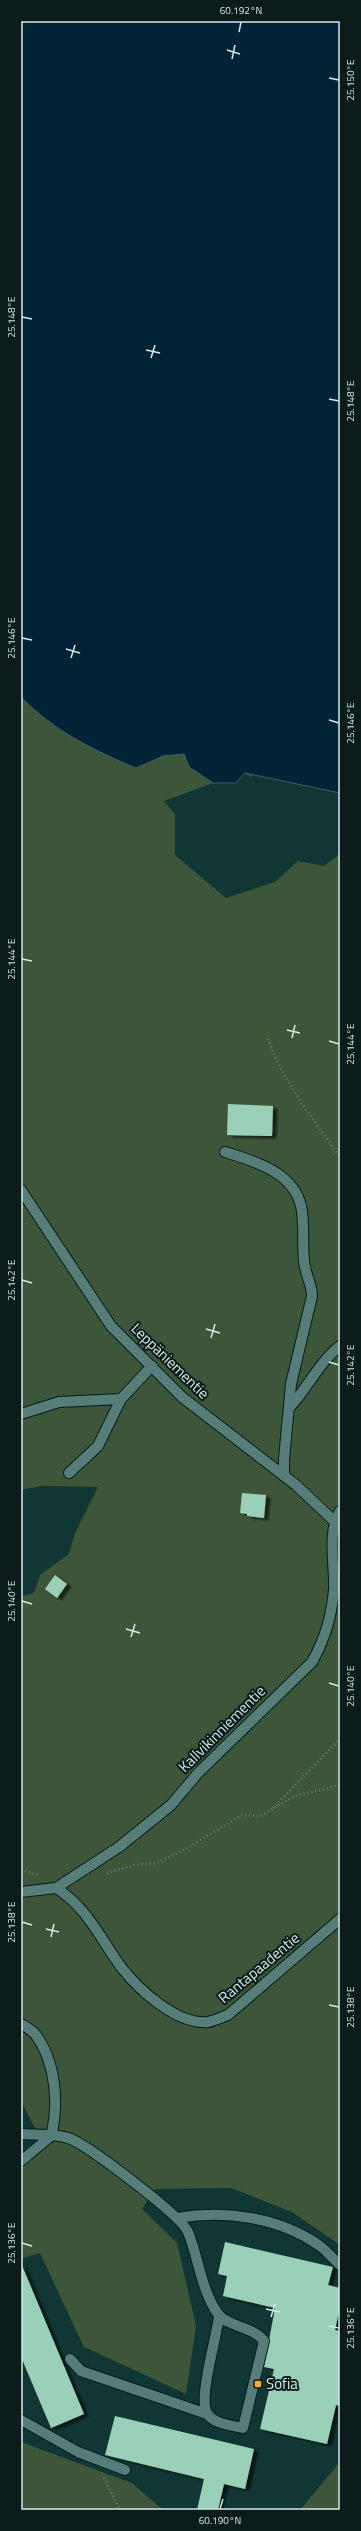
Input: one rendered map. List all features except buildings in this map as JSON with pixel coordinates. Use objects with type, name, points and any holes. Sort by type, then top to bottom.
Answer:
[{"type":"street","points":[[225,1152],[256,1162],[276,1172],[292,1186],[301,1206],[304,1266],[312,1286],[312,1296],[307,1321],[296,1357],[289,1408],[284,1476]]},
{"type":"street","name":"Leppäniementie","points":[[21,1190],[111,1326],[182,1397],[284,1476],[334,1521]]},
{"type":"street","points":[[289,1408],[305,1392],[328,1356],[340,1346]]},
{"type":"street","points":[[69,1473],[98,1446],[121,1399],[152,1366]]},
{"type":"street","points":[[21,1414],[59,1402],[121,1399]]},
{"type":"street","points":[[334,1521],[340,1511]]},
{"type":"street","name":"Kallvikinniementie","points":[[21,1892],[56,1888],[119,1847],[171,1805],[203,1768],[312,1662],[323,1642],[330,1618],[334,1589],[334,1521]]},
{"type":"street","name":"Rantapaadentie","points":[[56,1888],[71,1897],[92,1922],[122,1968],[153,1999],[171,2013],[190,2021],[208,2022],[228,2015],[340,1919]]},
{"type":"street","points":[[21,2024],[35,2034],[51,2070],[56,2112],[51,2136],[21,2161]]},
{"type":"street","points":[[21,2134],[51,2136],[74,2140],[140,2186],[177,2218],[188,2230],[210,2302],[219,2316],[259,2334],[264,2341],[243,2428],[216,2421],[207,2414],[82,2371],[70,2359]]},
{"type":"street","points":[[177,2218],[200,2214],[240,2215],[285,2228],[320,2246],[340,2265]]},
{"type":"street","points":[[207,2414],[204,2406],[206,2380],[217,2337],[219,2316]]},
{"type":"street","points":[[21,2420],[40,2432],[95,2458],[125,2470]]},
{"type":"path","points":[[268,1039],[276,1060],[310,1117],[340,1157]]},
{"type":"path","points":[[272,1809],[340,1739]]},
{"type":"path","points":[[105,1874],[134,1865],[156,1863],[184,1850],[242,1815],[260,1816],[295,1796],[340,1785]]},
{"type":"path","points":[[95,2458],[120,2510]]},
{"type":"green space","points":[[21,515],[265,729],[252,777],[244,773],[236,783],[213,783],[164,801],[175,814],[175,855],[226,898],[275,882],[298,861],[324,866],[340,854],[340,2245],[292,2212],[231,2188],[155,2189],[142,2209],[177,2243],[196,2326],[186,2394],[84,2347],[40,2253],[21,2259],[21,2163],[44,2145],[21,2101],[21,1596],[34,1593],[40,1575],[69,1554],[75,1533],[98,1487],[42,1486],[21,1490]]},
{"type":"green space","points":[[21,2442],[132,2483],[163,2510],[21,2510]]},
{"type":"green space","points":[[340,2462],[340,2510],[300,2510]]},
{"type":"water","points":[[21,21],[340,21],[340,793],[245,773],[236,783],[213,783],[189,767],[184,754],[163,756],[136,768],[89,747],[61,730],[21,697]]},
{"type":"place","name":"Sofia","points":[[258,2384]]}]
